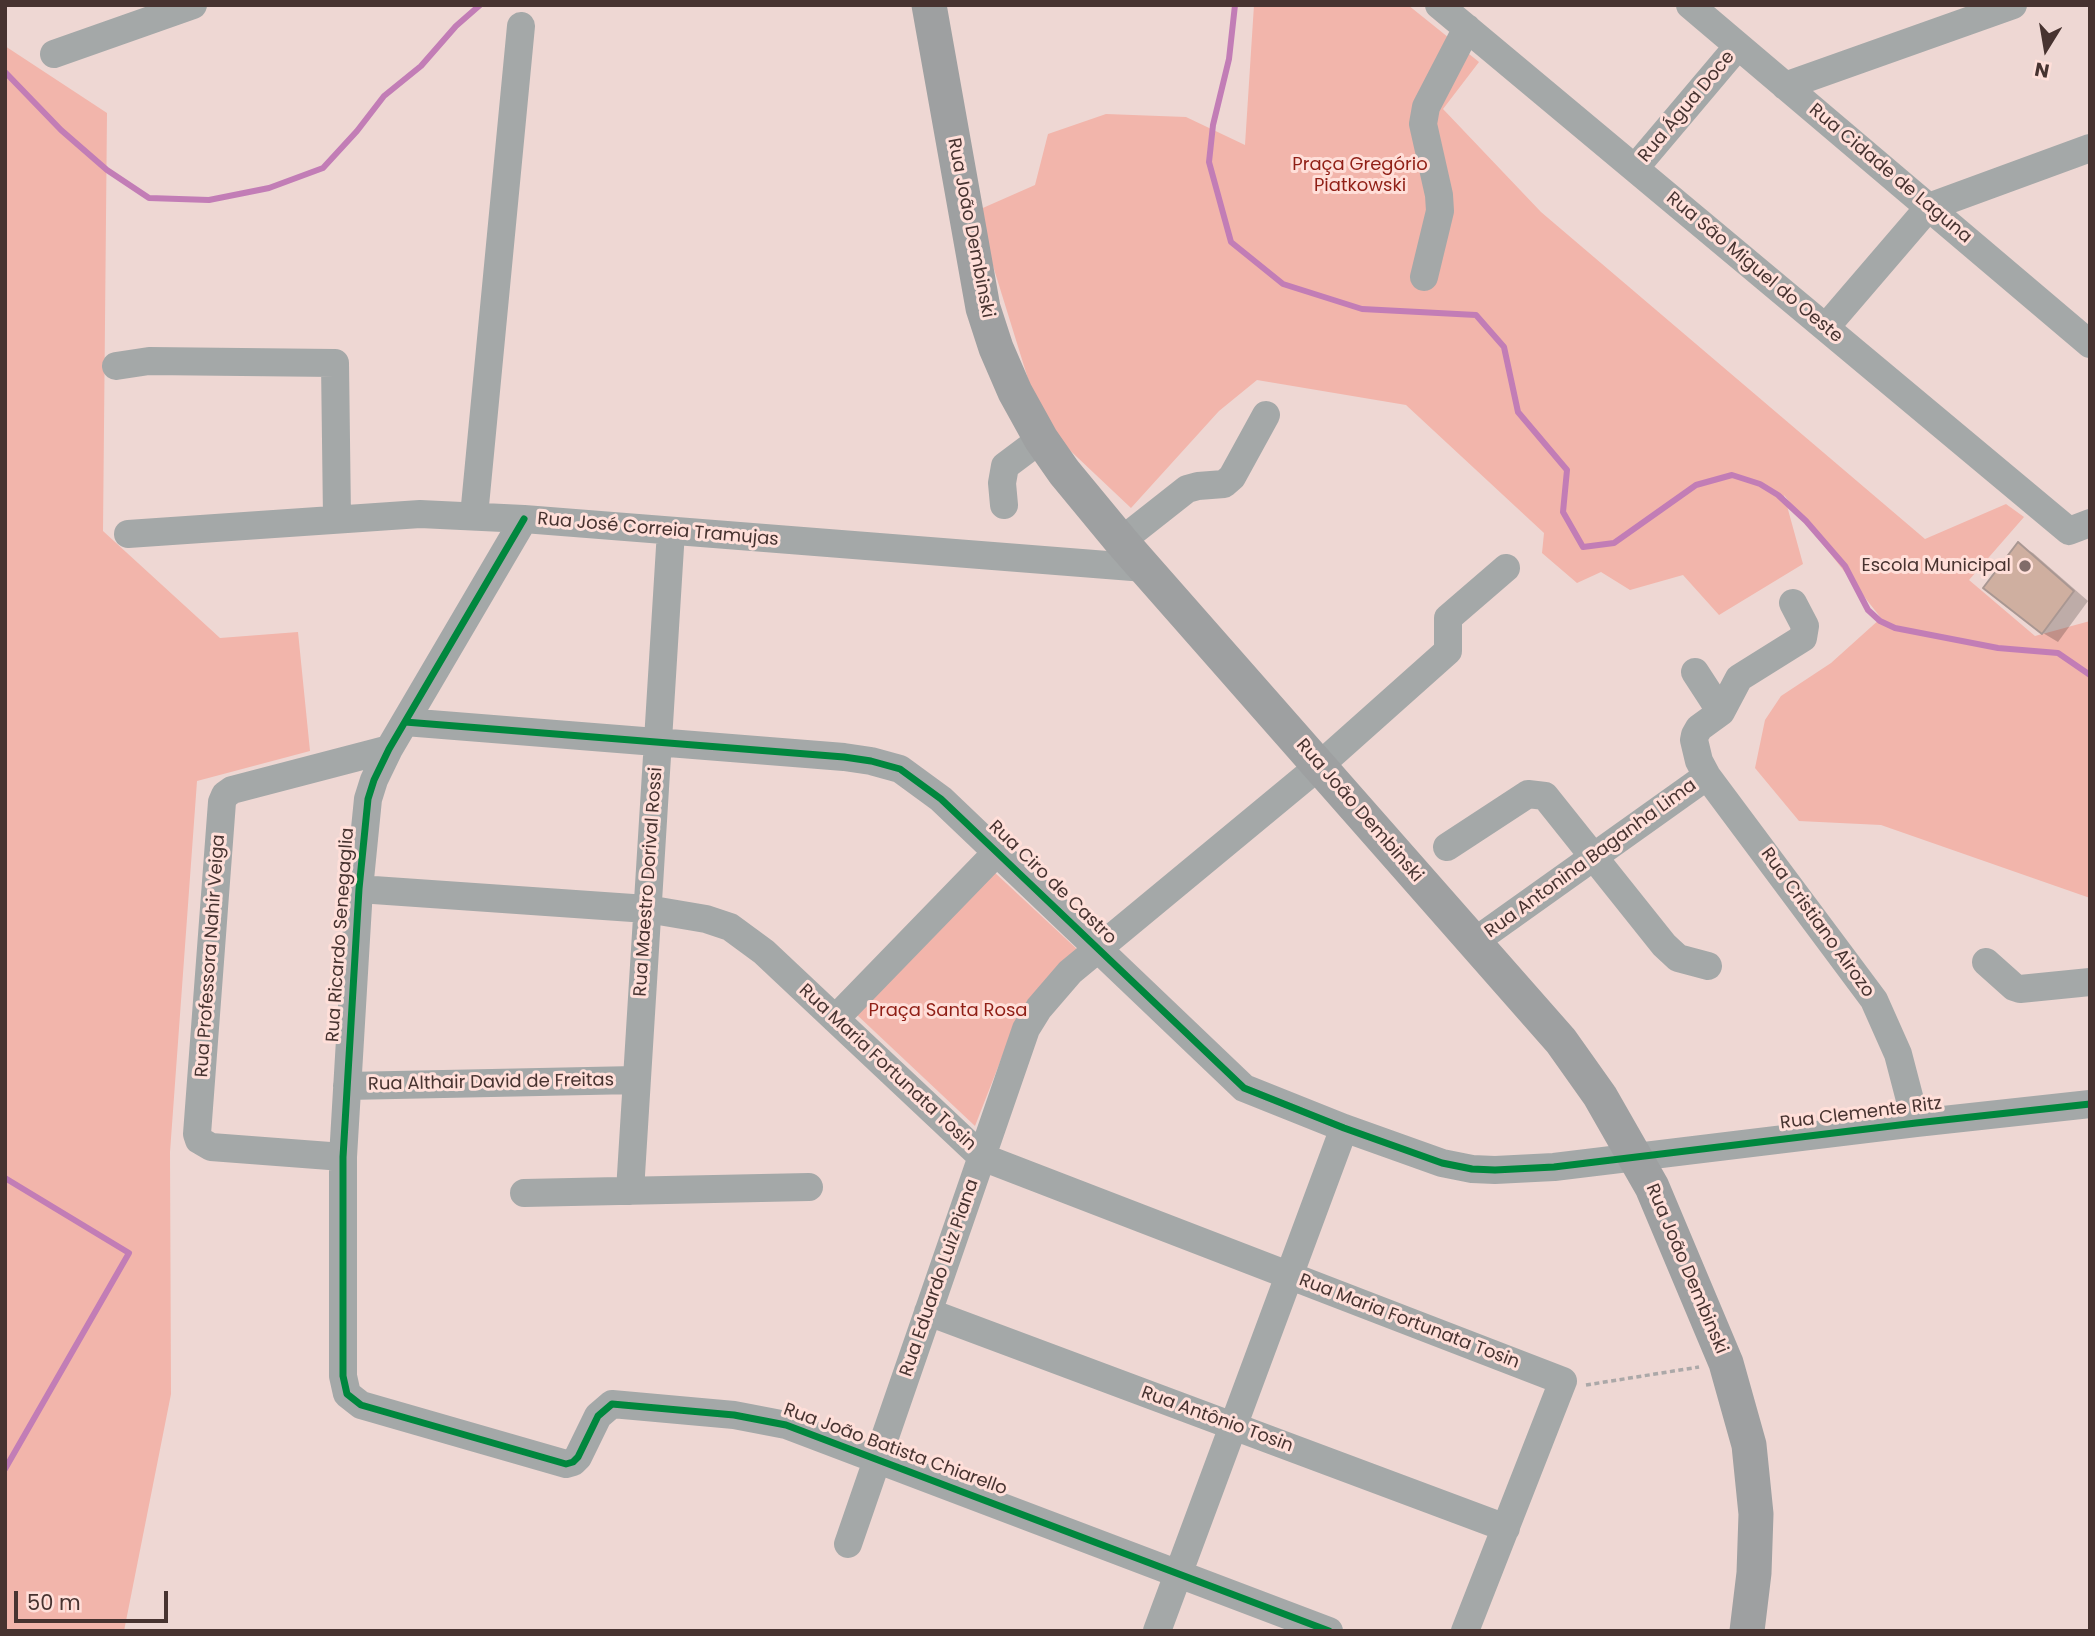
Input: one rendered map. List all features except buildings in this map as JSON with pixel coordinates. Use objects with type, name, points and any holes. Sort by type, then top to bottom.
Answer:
[{"type":"main road","name":"Rua João Dembinski","points":[[929,5],[983,308],[1015,392],[1041,439],[1063,472],[1121,541],[1561,1041],[1600,1096],[1636,1157],[1679,1247],[1726,1363],[1749,1445],[1756,1504],[1754,1573],[1747,1631]]},
{"type":"street","points":[[54,54],[193,5]]},
{"type":"street","name":"Rua São Miguel do Oeste","points":[[1439,5],[1826,327],[2079,527]]},
{"type":"street","name":"Rua Cidade de Laguna","points":[[1690,5],[2090,344]]},
{"type":"street","points":[[1785,86],[1969,13],[2013,5]]},
{"type":"street","points":[[474,516],[521,26]]},
{"type":"street","points":[[1424,277],[1440,211],[1440,195],[1424,133],[1426,107],[1467,28]]},
{"type":"street","name":"Rua Água Doce","points":[[1635,168],[1738,46]]},
{"type":"street","points":[[1826,327],[1928,207],[2090,148]]},
{"type":"street","points":[[116,366],[149,361],[335,363],[337,518]]},
{"type":"street","points":[[1121,541],[1187,489],[1224,484],[1232,477],[1266,415]]},
{"type":"street","points":[[1004,505],[1002,483],[1005,466],[1041,439]]},
{"type":"street","name":"Rua José Correia Tramujas","points":[[128,534],[420,514],[524,519],[1145,568]]},
{"type":"street","name":"Rua Ricardo Senegaglia","points":[[347,1394],[343,1376],[343,1157],[359,889],[368,799],[389,750],[524,519]]},
{"type":"street","name":"Rua Maestro Dorival Rossi","points":[[629,1191],[671,531]]},
{"type":"street","name":"Rua Eduardo Luiz Piana","points":[[848,1544],[1026,1029],[1054,988],[1319,766],[1447,651],[1448,618],[1506,568]]},
{"type":"street","points":[[1695,673],[1721,712],[1740,678],[1803,638],[1805,626],[1793,603]]},
{"type":"street","name":"Rua Cristiano Airozo","points":[[1721,712],[1695,734],[1699,761],[1707,776],[1874,1000],[1898,1054],[1916,1123]]},
{"type":"street","name":"Rua Ciro de Castro","points":[[405,722],[844,757],[900,769],[941,799],[1244,1088],[1411,1153],[1472,1169],[1524,1169],[1636,1157]]},
{"type":"street","name":"Rua Professora Nahir Veiga","points":[[343,1157],[211,1147],[199,1140],[197,1134],[222,802],[225,795],[232,790],[389,750]]},
{"type":"street","name":"Rua Antonina Baganha Lima","points":[[1475,943],[1707,776]]},
{"type":"street","points":[[1447,847],[1528,794],[1545,796],[1592,858],[1671,952],[1688,962],[1708,966]]},
{"type":"street","points":[[835,1019],[996,852]]},
{"type":"street","name":"Rua Maria Fortunata Tosin","points":[[359,889],[647,909],[706,919],[730,928],[764,952],[982,1157],[1563,1381]]},
{"type":"street","points":[[1986,962],[2014,987],[2020,989],[2090,982]]},
{"type":"street","name":"Rua Althair David de Freitas","points":[[347,1086],[636,1080]]},
{"type":"street","name":"Rua Clemente Ritz","points":[[1636,1157],[2090,1104]]},
{"type":"street","points":[[1157,1631],[1344,1128]]},
{"type":"street","points":[[524,1193],[809,1188]]},
{"type":"street","name":"Rua Antônio Tosin","points":[[928,1312],[1506,1528]]},
{"type":"street","points":[[1465,1631],[1563,1381]]},
{"type":"street","name":"Rua João Batista Chiarello","points":[[347,1394],[361,1405],[558,1463],[573,1462],[579,1457],[598,1416],[612,1404],[761,1419],[809,1432],[1329,1631]]},
{"type":"path","points":[[1563,1381],[1585,1385],[1726,1363]]},
{"type":"green space","name":"Praça Gregório Piatkowski","points":[[1254,5],[1408,5],[1479,62],[1443,109],[1541,212],[1925,539],[2006,504],[2024,517],[1969,580],[2035,636],[2090,621],[2090,898],[1881,825],[1799,821],[1755,768],[1765,720],[1781,696],[1831,663],[1881,618],[1784,495],[1803,564],[1719,615],[1683,575],[1630,590],[1601,572],[1577,583],[1542,553],[1544,533],[1406,405],[1257,380],[1219,411],[1131,508],[1042,424],[976,211],[1035,185],[1048,134],[1106,114],[1186,117],[1245,145]]},
{"type":"green space","points":[[5,46],[107,113],[103,531],[220,638],[298,632],[310,751],[197,781],[170,1152],[171,1394],[124,1631],[5,1631]]},
{"type":"green space","name":"Praça Santa Rosa","points":[[992,870],[1079,951],[1016,1021],[975,1126],[856,1014]]},
{"type":"waterway","points":[[5,72],[61,130],[107,170],[149,198],[209,200],[269,188],[323,168],[384,96],[421,66],[456,26],[480,5]]},
{"type":"waterway","points":[[1235,5],[1229,59],[1213,125],[1209,162],[1231,242],[1283,284],[1362,309],[1476,315],[1504,347],[1518,412],[1567,470],[1563,512],[1583,547],[1614,543],[1696,485],[1732,475],[1760,484],[1778,495],[1806,521],[1845,566],[1868,610],[1880,621],[1895,628],[1998,648],[2058,653],[2090,675]]},
{"type":"waterway","points":[[5,1178],[129,1253],[5,1469]]},
{"type":"cycle path","points":[[524,519],[389,749],[368,799],[359,889],[343,1157],[343,1376],[347,1394],[361,1405],[566,1464],[578,1457],[598,1416],[612,1404],[734,1415],[786,1425],[1329,1631]]},
{"type":"cycle path","points":[[405,722],[844,757],[900,769],[941,799],[1244,1088],[1442,1163],[1495,1170],[1554,1167],[2090,1104]]},
{"type":"place","name":"Escola Municipal","points":[[2025,566]]}]
